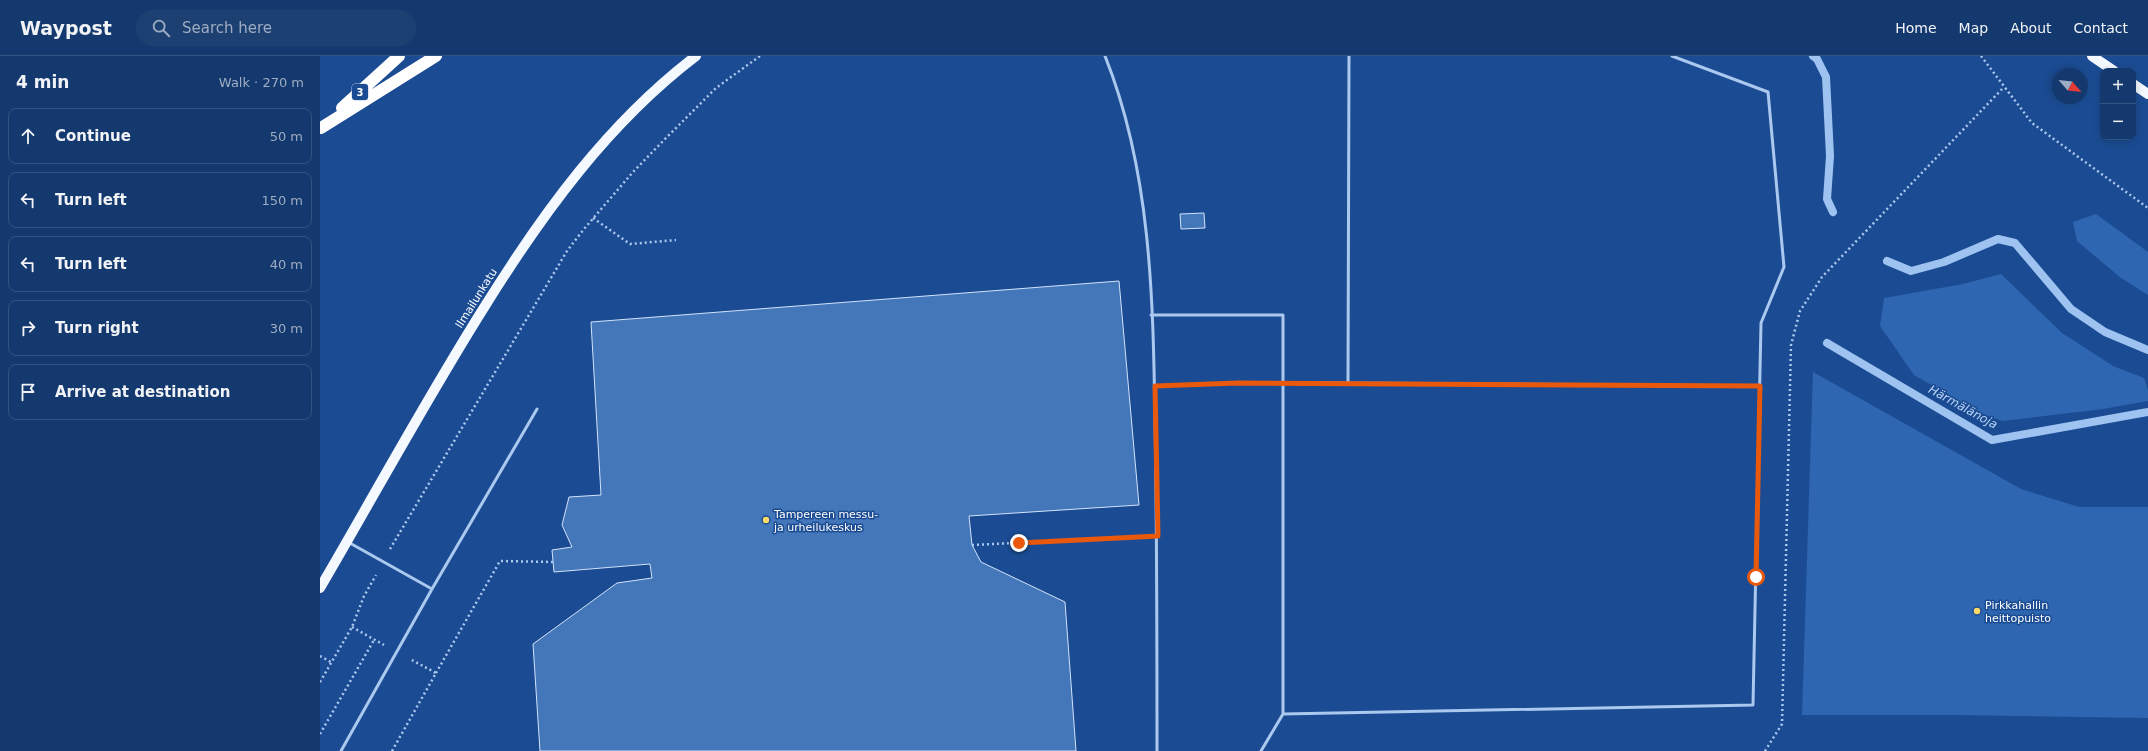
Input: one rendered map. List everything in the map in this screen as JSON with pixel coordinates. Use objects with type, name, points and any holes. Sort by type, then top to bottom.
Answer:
[{"type":"highway","name":"3","points":[[320,128],[399,56]]},
{"type":"highway","points":[[320,128],[436,56]]},
{"type":"main road","name":"Ilmailunkatu","points":[[320,588],[456,351],[540,222],[568,183],[627,119],[682,67],[696,56]]},
{"type":"main road","points":[[2092,56],[2110,68]]},
{"type":"main road","points":[[2136,86],[2148,94]]},
{"type":"lane","points":[[1105,56],[1117,87],[1132,145],[1146,215],[1155,386],[1158,536],[1156,751]]},
{"type":"lane","points":[[1348,383],[1349,56]]},
{"type":"lane","points":[[1283,714],[1753,705],[1761,323],[1784,267],[1768,92],[1672,56]]},
{"type":"lane","points":[[1151,315],[1283,315],[1283,714],[1261,751]]},
{"type":"lane","points":[[1155,386],[1238,383],[1760,386]]},
{"type":"lane","points":[[341,751],[432,589],[537,409]]},
{"type":"lane","points":[[347,542],[432,589]]},
{"type":"path","points":[[320,682],[352,627],[364,596],[383,561],[567,251],[593,218],[633,172],[716,88],[760,56]]},
{"type":"path","points":[[1981,56],[2032,123],[2148,208]]},
{"type":"path","points":[[1765,751],[1782,724],[1791,345],[1800,310],[1822,276],[2004,87]]},
{"type":"path","points":[[593,218],[630,244],[676,240]]},
{"type":"path","points":[[972,545],[1158,536]]},
{"type":"path","points":[[392,751],[500,561],[553,562]]},
{"type":"path","points":[[352,627],[436,673]]},
{"type":"path","points":[[320,734],[374,640]]},
{"type":"path","points":[[320,656],[331,662]]},
{"type":"shaded area","points":[[2096,214],[2148,252],[2148,295],[2121,278],[2077,241],[2073,222]]},
{"type":"shaded area","points":[[2001,274],[2062,333],[2113,366],[2144,378],[2148,390],[2148,401],[2103,409],[2002,421],[1981,413],[1914,375],[1880,326],[1884,298],[1963,284]]},
{"type":"shaded area","name":"Pirkkahallin heittopuisto","points":[[1813,372],[2021,489],[2079,507],[2148,507],[2148,718],[1960,715],[1802,715]]},
{"type":"building","points":[[1204,213],[1205,228],[1181,229],[1180,214]]},
{"type":"building","name":"Tampereen messu- ja urheilukeskus","points":[[1119,281],[1139,505],[969,516],[972,545],[981,562],[1065,602],[1076,751],[540,751],[533,644],[617,583],[652,578],[650,564],[554,572],[552,550],[572,547],[562,525],[569,497],[601,495],[591,322]]},
{"type":"waterway","points":[[1813,56],[1817,59],[1826,77],[1830,156],[1827,199],[1833,212]]},
{"type":"waterway","points":[[1887,261],[1911,271],[1944,262],[1998,239],[2015,243],[2071,309],[2105,332],[2148,350]]},
{"type":"waterway","name":"Härmälänoja","points":[[1827,343],[1992,440],[2148,412]]},
{"type":"place","name":"Tampereen messu- ja urheilukeskus","points":[[766,520]]},
{"type":"place","name":"Pirkkahallin heittopuisto","points":[[1977,611]]},
{"type":"route","points":[[1019,543],[1158,536],[1155,386],[1238,383],[1348,383],[1760,386],[1756,577]]}]
